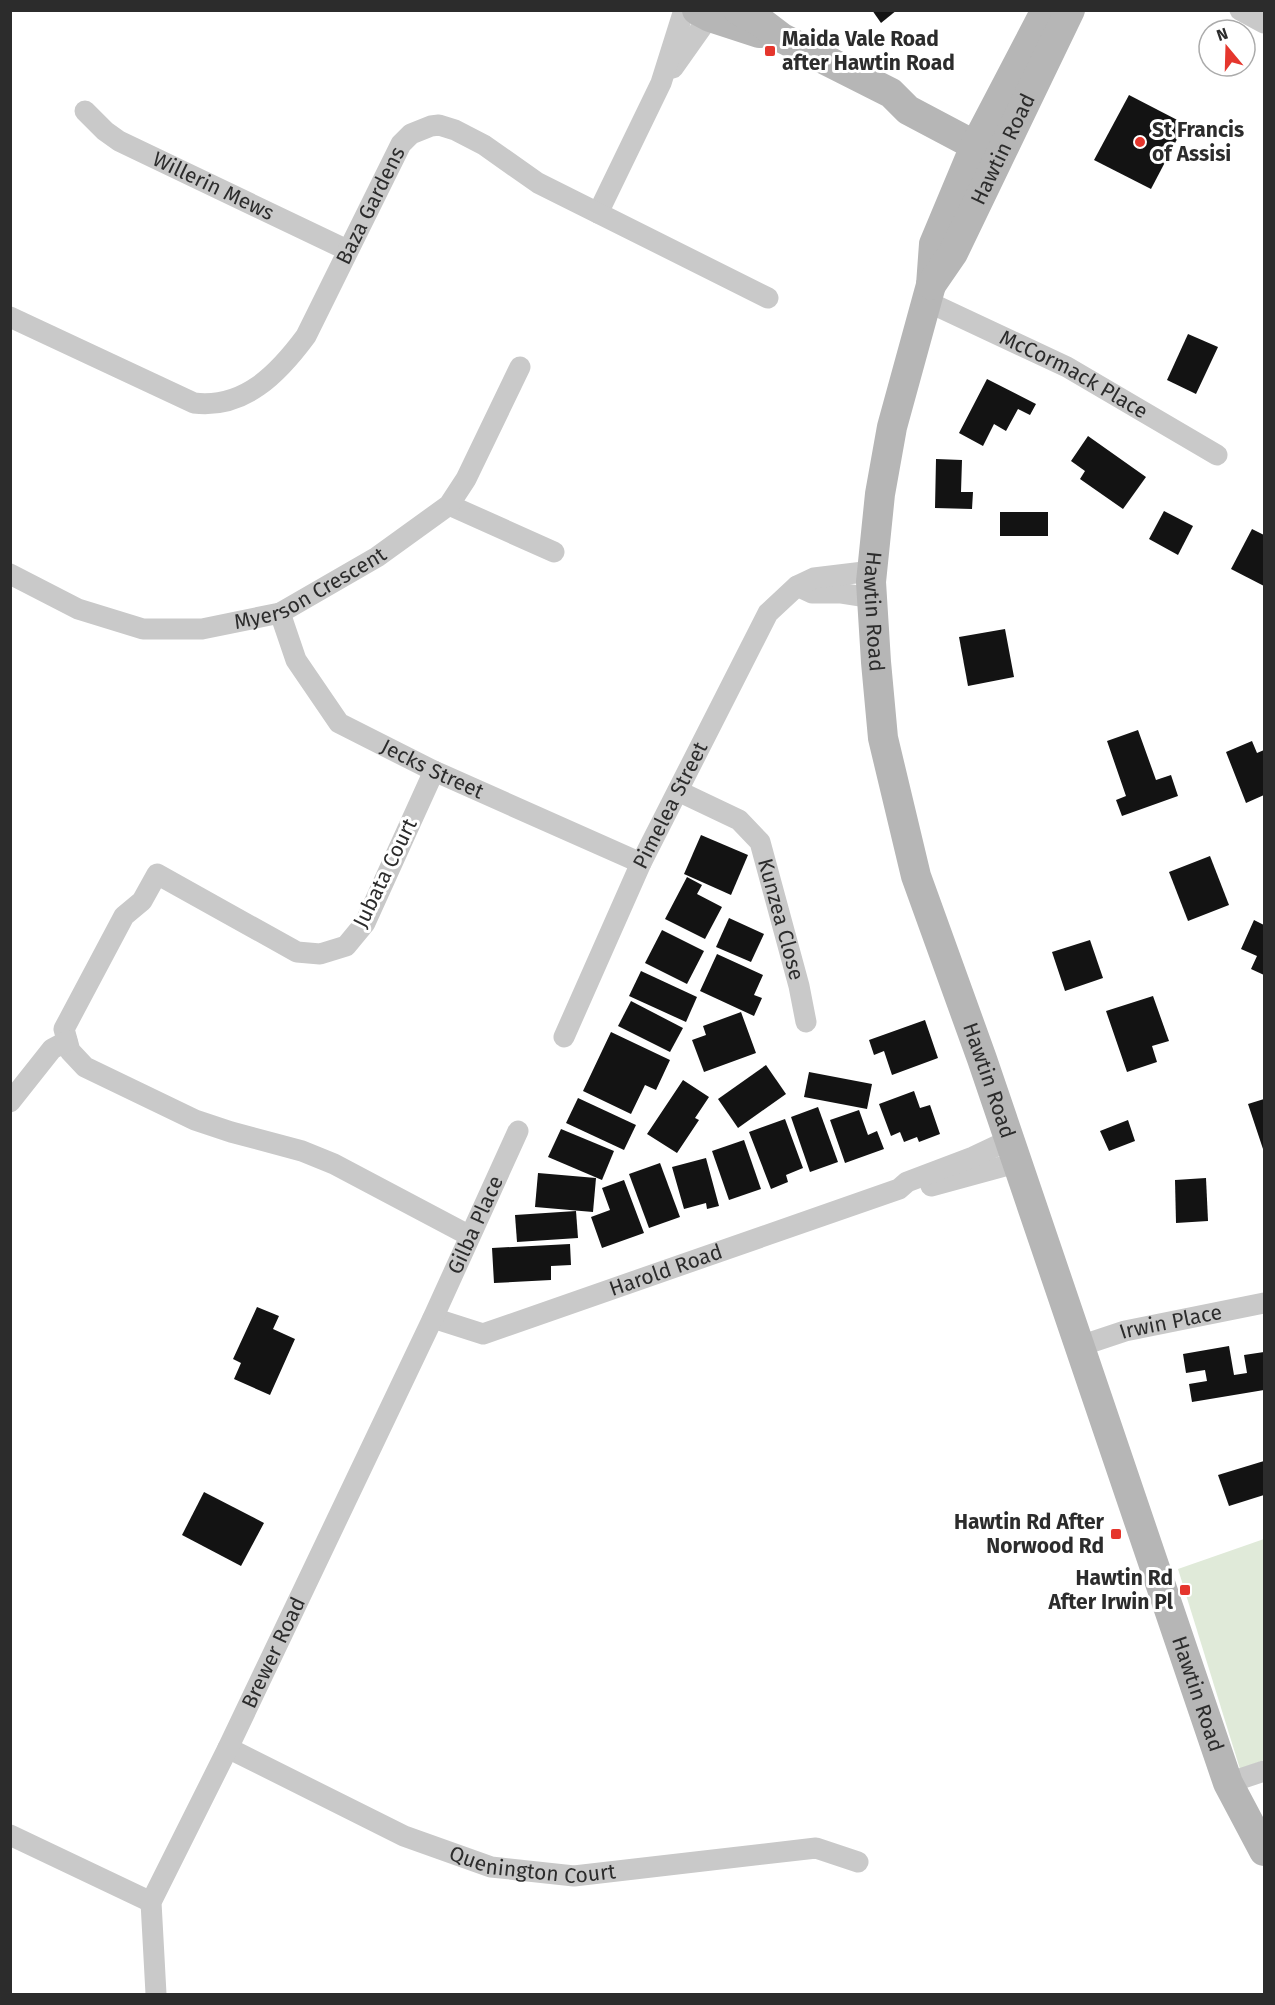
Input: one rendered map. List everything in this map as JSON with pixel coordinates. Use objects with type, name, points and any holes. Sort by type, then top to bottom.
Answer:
[{"type":"main road","name":"Hawtin Road","points":[[1046,10],[992,143],[953,253],[928,293],[892,427],[880,494],[872,585],[883,738],[916,876],[1013,1151],[1228,1783],[1264,1851]]},
{"type":"main road","name":"Hawtin Road","points":[[992,143],[1070,10]]},
{"type":"main road","points":[[709,12],[761,22],[782,38],[891,93],[915,95],[992,143]]},
{"type":"street","points":[[1240,10],[1264,22]]},
{"type":"street","points":[[598,213],[661,83],[709,12]]},
{"type":"street","name":"Willerin Mews","points":[[85,111],[119,141],[347,250]]},
{"type":"street","name":"Baza Gardens","points":[[10,317],[194,403],[221,404],[250,393],[262,384],[298,347],[313,324],[400,144],[411,134],[431,126],[448,127],[471,137],[532,180],[768,298]]},
{"type":"street","name":"McCormack Place","points":[[928,293],[1067,367],[1216,454]]},
{"type":"street","name":"Myerson Crescent","points":[[10,573],[78,609],[142,629],[202,629],[280,613],[377,557],[448,505],[466,479],[520,367]]},
{"type":"street","points":[[448,505],[554,552]]},
{"type":"street","name":"Pimelea Street","points":[[564,1037],[641,863],[768,613],[797,586],[812,592],[840,593],[872,585]]},
{"type":"street","name":"Jecks Street","points":[[280,613],[296,660],[339,723],[434,771],[641,863]]},
{"type":"street","name":"Jubata Court","points":[[67,1041],[64,1029],[124,916],[142,901],[157,874],[297,952],[320,954],[346,946],[365,923],[434,771]]},
{"type":"street","name":"Kunzea Close","points":[[678,791],[739,820],[760,842],[799,986],[806,1022]]},
{"type":"street","points":[[10,1102],[52,1049],[67,1041],[70,1051],[85,1066],[195,1120],[302,1151],[334,1164],[470,1236]]},
{"type":"street","name":"Gilba Place","points":[[433,1318],[518,1131]]},
{"type":"street","name":"Harold Road","points":[[433,1318],[483,1334],[899,1189],[909,1192],[1013,1151]]},
{"type":"street","name":"Irwin Place","points":[[1080,1346],[1125,1331],[1264,1303]]},
{"type":"street","name":"Brewer Road","points":[[156,1995],[151,1902],[228,1748],[433,1318]]},
{"type":"street","name":"Quenington Court","points":[[228,1748],[404,1836],[491,1867],[574,1876],[816,1848],[858,1862]]},
{"type":"street","points":[[1228,1783],[1264,1771]]},
{"type":"street","points":[[10,1835],[151,1902]]},
{"type":"green space","points":[[1264,1539],[1264,1760],[1240,1769],[1178,1569]]},
{"type":"building","points":[[872,10],[897,10],[881,23]]},
{"type":"building","name":"St Francis of Assisi","points":[[1129,95],[1185,124],[1151,189],[1094,160]]},
{"type":"building","points":[[1188,334],[1218,347],[1196,394],[1167,380]]},
{"type":"building","points":[[987,379],[1036,404],[1030,415],[1018,409],[1006,431],[994,424],[983,446],[959,433]]},
{"type":"building","points":[[1088,436],[1146,477],[1123,509],[1080,479],[1085,471],[1071,461]]},
{"type":"building","points":[[936,459],[962,460],[961,492],[973,492],[972,509],[935,508]]},
{"type":"building","points":[[1164,511],[1193,526],[1178,555],[1149,539]]},
{"type":"building","points":[[1000,512],[1048,512],[1048,536],[1000,536]]},
{"type":"building","points":[[1252,529],[1264,535],[1264,586],[1231,569]]},
{"type":"building","points":[[1005,629],[1014,677],[968,686],[959,637]]},
{"type":"building","points":[[1138,730],[1156,780],[1171,775],[1178,796],[1122,816],[1116,800],[1126,796],[1107,741]]},
{"type":"building","points":[[1252,741],[1257,753],[1264,750],[1264,795],[1246,803],[1226,752]]},
{"type":"building","points":[[701,835],[748,855],[731,895],[684,874]]},
{"type":"building","points":[[1210,856],[1229,905],[1188,921],[1169,872]]},
{"type":"building","points":[[687,877],[702,885],[697,894],[722,907],[705,939],[665,919]]},
{"type":"building","points":[[729,918],[764,934],[751,962],[716,947]]},
{"type":"building","points":[[1254,920],[1264,925],[1264,975],[1251,969],[1257,956],[1241,949]]},
{"type":"building","points":[[662,930],[704,951],[687,984],[645,963]]},
{"type":"building","points":[[1090,940],[1103,978],[1065,991],[1052,952]]},
{"type":"building","points":[[717,954],[763,975],[754,995],[762,998],[754,1016],[700,991]]},
{"type":"building","points":[[641,971],[697,997],[686,1022],[629,996]]},
{"type":"building","points":[[1153,996],[1169,1041],[1152,1046],[1157,1062],[1127,1072],[1106,1011]]},
{"type":"building","points":[[631,1001],[683,1028],[670,1052],[618,1026]]},
{"type":"building","points":[[741,1012],[756,1053],[704,1072],[692,1040],[706,1035],[703,1026]]},
{"type":"building","points":[[925,1020],[938,1058],[892,1075],[884,1051],[874,1055],[869,1040]]},
{"type":"building","points":[[611,1032],[670,1060],[656,1090],[645,1085],[631,1114],[583,1091]]},
{"type":"building","points":[[766,1065],[786,1094],[738,1128],[718,1099]]},
{"type":"building","points":[[809,1072],[872,1084],[867,1109],[804,1097]]},
{"type":"building","points":[[683,1080],[709,1097],[695,1118],[699,1120],[677,1153],[647,1134]]},
{"type":"building","points":[[914,1091],[920,1108],[930,1105],[940,1134],[919,1142],[917,1137],[904,1142],[900,1132],[891,1136],[879,1104]]},
{"type":"building","points":[[578,1098],[636,1125],[624,1150],[566,1123]]},
{"type":"building","points":[[1264,1099],[1264,1152],[1248,1104]]},
{"type":"building","points":[[818,1107],[838,1162],[810,1172],[791,1117]]},
{"type":"building","points":[[859,1110],[868,1135],[877,1131],[884,1149],[845,1163],[830,1120]]},
{"type":"building","points":[[785,1119],[803,1168],[786,1175],[788,1182],[771,1189],[749,1132]]},
{"type":"building","points":[[1128,1120],[1135,1141],[1109,1151],[1100,1131]]},
{"type":"building","points":[[561,1129],[614,1151],[602,1180],[548,1157]]},
{"type":"building","points":[[744,1140],[761,1189],[729,1200],[712,1151]]},
{"type":"building","points":[[706,1158],[719,1206],[707,1209],[706,1203],[684,1209],[672,1167]]},
{"type":"building","points":[[660,1163],[680,1217],[649,1228],[629,1174]]},
{"type":"building","points":[[538,1173],[596,1178],[593,1212],[535,1207]]},
{"type":"building","points":[[1206,1178],[1208,1221],[1176,1223],[1175,1180]]},
{"type":"building","points":[[624,1180],[644,1233],[602,1248],[591,1217],[610,1210],[602,1188]]},
{"type":"building","points":[[576,1211],[578,1238],[517,1242],[515,1215]]},
{"type":"building","points":[[570,1244],[571,1265],[551,1266],[551,1280],[494,1283],[492,1248]]},
{"type":"building","points":[[257,1307],[279,1316],[273,1329],[295,1339],[270,1395],[234,1379],[241,1363],[233,1359]]},
{"type":"building","points":[[1229,1346],[1234,1375],[1247,1373],[1244,1355],[1264,1352],[1264,1390],[1192,1402],[1189,1384],[1207,1381],[1205,1370],[1186,1373],[1183,1354]]},
{"type":"building","points":[[1264,1461],[1264,1495],[1229,1506],[1218,1475]]},
{"type":"building","points":[[204,1492],[264,1523],[241,1566],[182,1535]]},
{"type":"place","name":"Maida Vale Road after Hawtin Road","points":[[770,51]]},
{"type":"place","name":"St Francis of Assisi","points":[[1140,142]]},
{"type":"place","name":"Hawtin Rd After Norwood Rd","points":[[1116,1534]]},
{"type":"place","name":"Hawtin Rd After Irwin Pl","points":[[1185,1590]]}]
